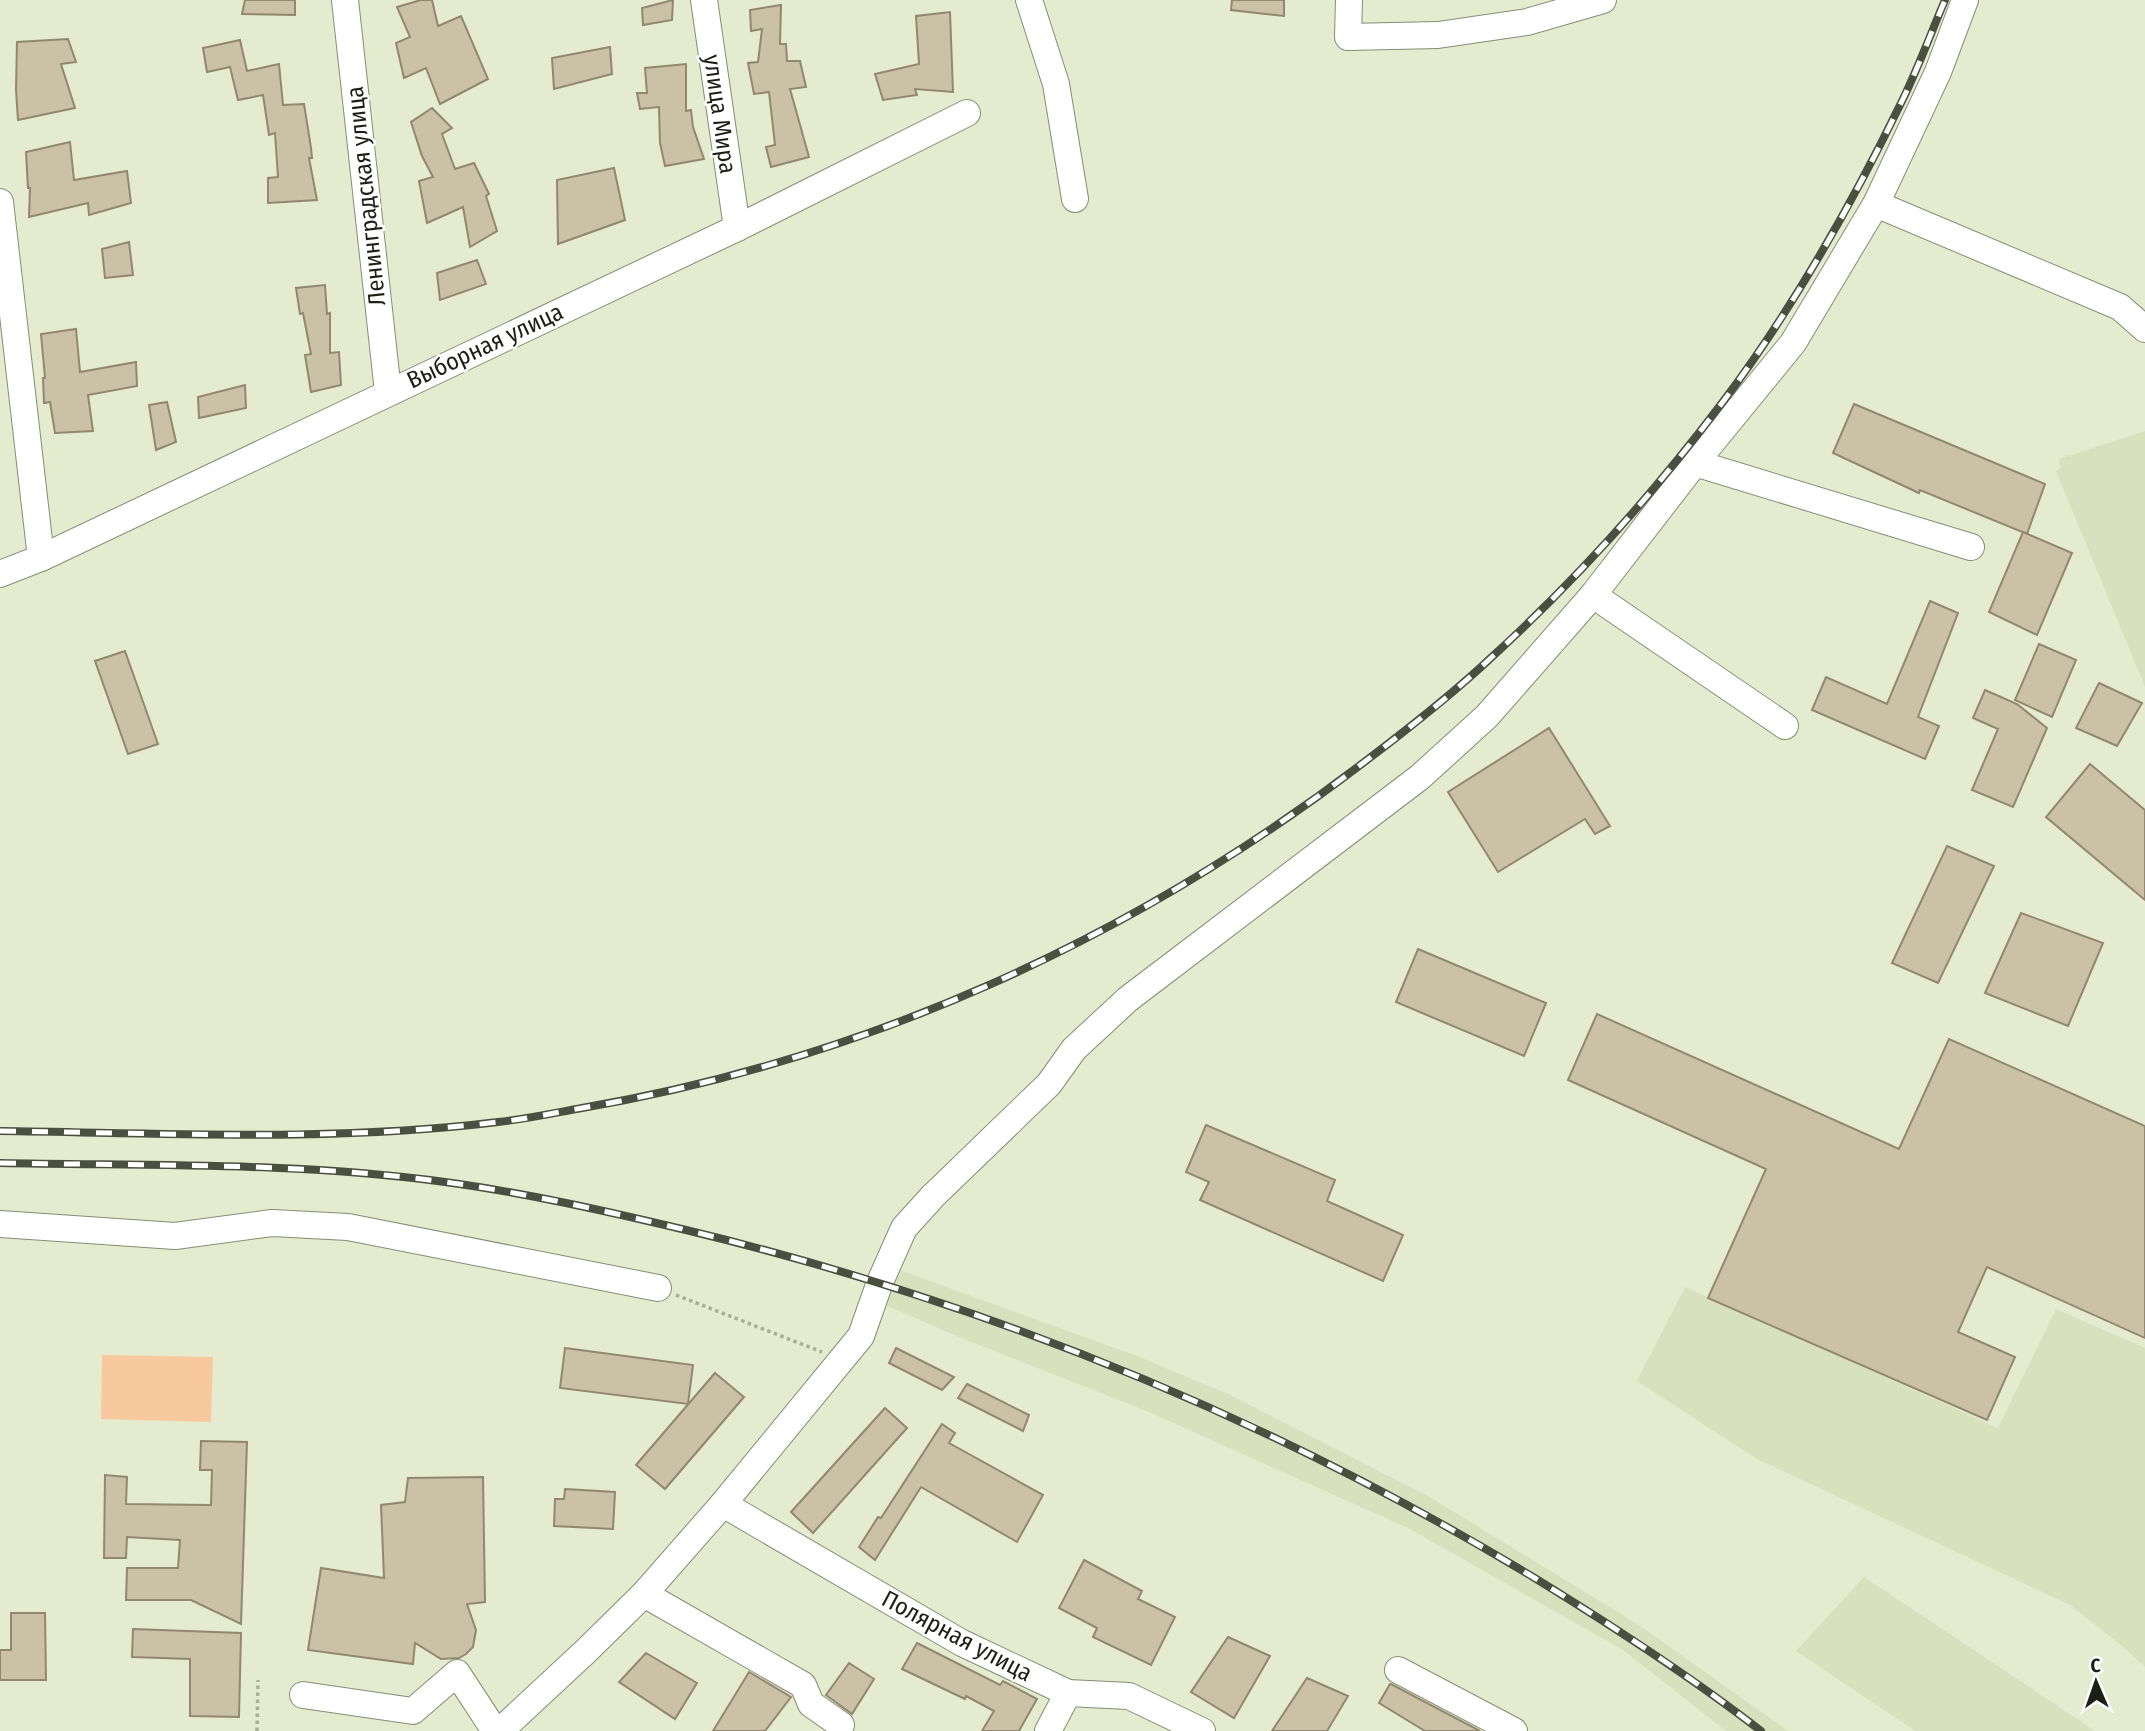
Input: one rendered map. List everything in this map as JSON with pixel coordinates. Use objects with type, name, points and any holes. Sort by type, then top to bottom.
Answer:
[{"type":"street","name":"Ленинградская улица","points":[[345,0],[388,392]]},
{"type":"street","name":"улица Мира","points":[[704,0],[737,228]]},
{"type":"street","points":[[1029,0],[1056,83],[1074,199]]},
{"type":"street","points":[[1349,0],[1348,37],[1438,35],[1527,22],[1603,0]]},
{"type":"street","points":[[303,1695],[413,1711],[457,1673],[498,1731],[644,1594],[723,1504],[861,1336],[880,1282],[904,1228],[1049,1084],[1074,1049],[1128,999],[1420,777],[1487,716],[1593,595],[1695,463],[1793,343],[1876,204],[1938,72],[1965,0]]},
{"type":"street","name":"Выборная улица","points":[[0,574],[41,558],[737,228],[967,113]]},
{"type":"street","points":[[0,202],[41,558]]},
{"type":"street","points":[[1876,204],[2120,307],[2145,329]]},
{"type":"street","points":[[1695,463],[1971,547]]},
{"type":"street","points":[[1593,595],[1785,726]]},
{"type":"street","points":[[0,1224],[175,1236],[272,1223],[348,1227],[658,1288]]},
{"type":"street","name":"Полярная улица","points":[[723,1504],[962,1643],[1068,1693],[1129,1696],[1202,1731]]},
{"type":"street","points":[[644,1594],[803,1685],[811,1704],[841,1725]]},
{"type":"street","points":[[1398,1670],[1514,1731]]},
{"type":"street","points":[[1048,1731],[1068,1693]]},
{"type":"path","points":[[658,1288],[841,1359]]},
{"type":"path","points":[[257,1731],[258,1680]]},
{"type":"shaded area","points":[[2145,431],[2145,687],[2056,471],[2061,468],[2059,459]]},
{"type":"shaded area","points":[[894,1268],[1137,1356],[1228,1394],[1428,1496],[1639,1625],[1788,1731],[1726,1731],[1623,1650],[1410,1529],[1149,1412],[954,1335],[881,1303]]},
{"type":"shaded area","points":[[1685,1287],[1998,1428],[2056,1309],[2145,1348],[2145,1667],[2070,1605],[1757,1459],[1637,1381]]},
{"type":"shaded area","points":[[102,1355],[213,1357],[211,1422],[101,1419]]},
{"type":"shaded area","points":[[1864,1577],[2095,1731],[1915,1731],[1796,1651]]},
{"type":"building","points":[[245,0],[295,0],[295,15],[242,14]]},
{"type":"building","points":[[421,0],[432,0],[438,26],[461,16],[488,79],[440,104],[426,68],[404,78],[396,43],[410,37],[397,7]]},
{"type":"building","points":[[673,0],[672,20],[643,25],[642,8]]},
{"type":"building","points":[[1232,0],[1284,0],[1284,16],[1231,10]]},
{"type":"building","points":[[781,5],[780,44],[786,44],[787,61],[800,61],[806,87],[790,89],[809,157],[771,167],[766,147],[775,145],[769,92],[754,94],[748,63],[758,62],[762,29],[751,31],[750,10]]},
{"type":"building","points":[[950,12],[953,92],[915,89],[917,95],[883,100],[875,74],[919,64],[916,16]]},
{"type":"building","points":[[68,39],[76,62],[61,64],[75,108],[18,120],[17,42]]},
{"type":"building","points":[[240,40],[247,71],[279,64],[283,105],[304,104],[312,158],[309,158],[317,200],[268,203],[268,178],[278,177],[275,133],[269,135],[263,95],[238,100],[230,67],[207,72],[203,48]]},
{"type":"building","points":[[610,47],[612,74],[554,89],[552,58]]},
{"type":"building","points":[[686,64],[686,111],[691,110],[693,127],[704,159],[665,166],[660,143],[659,107],[640,109],[637,93],[647,93],[645,68]]},
{"type":"building","points":[[432,108],[452,128],[442,134],[455,169],[474,163],[489,194],[486,196],[497,231],[470,247],[463,207],[427,223],[419,181],[433,177],[422,156],[411,122]]},
{"type":"building","points":[[70,142],[74,180],[127,171],[131,203],[89,215],[88,203],[29,217],[30,188],[26,152]]},
{"type":"building","points":[[614,168],[625,220],[558,244],[557,180]]},
{"type":"building","points":[[129,242],[133,275],[105,278],[102,249]]},
{"type":"building","points":[[477,260],[486,284],[440,300],[437,273]]},
{"type":"building","points":[[325,285],[327,314],[330,313],[330,353],[339,352],[341,385],[311,392],[305,355],[311,354],[296,288]]},
{"type":"building","points":[[76,329],[80,372],[136,362],[137,386],[88,395],[93,431],[55,433],[50,402],[44,403],[41,334]]},
{"type":"building","points":[[245,385],[246,408],[199,418],[198,397]]},
{"type":"building","points":[[167,402],[176,442],[156,450],[149,405]]},
{"type":"building","points":[[1854,404],[2045,484],[2027,534],[1920,490],[1919,493],[1833,453]]},
{"type":"building","points":[[2023,532],[2072,553],[2037,635],[1989,612]]},
{"type":"building","points":[[1930,601],[1958,613],[1918,717],[1939,726],[1925,759],[1812,710],[1826,677],[1887,704]]},
{"type":"building","points":[[2039,644],[2076,660],[2052,717],[2015,700]]},
{"type":"building","points":[[125,651],[158,744],[128,754],[95,661]]},
{"type":"building","points":[[2099,683],[2142,703],[2117,746],[2076,728]]},
{"type":"building","points":[[1985,690],[2017,704],[2047,728],[2013,807],[1972,790],[1998,729],[1973,718]]},
{"type":"building","points":[[1549,728],[1610,826],[1595,834],[1585,819],[1498,872],[1448,792]]},
{"type":"building","points":[[2090,764],[2145,810],[2145,900],[2046,817]]},
{"type":"building","points":[[1947,846],[1994,866],[1938,983],[1892,963]]},
{"type":"building","points":[[2021,913],[2103,943],[2068,1026],[1985,993]]},
{"type":"building","points":[[1418,949],[1546,1003],[1524,1056],[1396,1002]]},
{"type":"building","points":[[1597,1014],[1899,1149],[1949,1039],[2145,1126],[2145,1338],[1987,1267],[1958,1332],[2015,1357],[1987,1420],[1708,1298],[1766,1169],[1568,1080]]},
{"type":"building","points":[[1206,1125],[1335,1180],[1327,1201],[1403,1235],[1383,1281],[1200,1200],[1209,1182],[1186,1172]]},
{"type":"building","points":[[565,1348],[693,1365],[688,1404],[560,1388]]},
{"type":"building","points":[[896,1348],[954,1377],[942,1390],[889,1363]]},
{"type":"building","points":[[715,1373],[744,1397],[665,1489],[636,1465]]},
{"type":"building","points":[[967,1384],[1029,1415],[1023,1431],[958,1398]]},
{"type":"building","points":[[885,1408],[907,1428],[813,1533],[791,1512]]},
{"type":"building","points":[[942,1424],[955,1433],[949,1443],[1043,1495],[1017,1542],[921,1487],[875,1560],[859,1547]]},
{"type":"building","points":[[201,1441],[247,1442],[241,1624],[191,1600],[126,1600],[127,1568],[178,1568],[180,1540],[127,1537],[126,1558],[104,1558],[105,1475],[127,1477],[126,1504],[211,1505],[212,1470],[200,1470]]},
{"type":"building","points":[[483,1477],[485,1602],[467,1604],[476,1630],[473,1647],[466,1654],[459,1658],[441,1659],[415,1643],[413,1664],[308,1650],[321,1568],[384,1578],[381,1505],[405,1502],[408,1478]]},
{"type":"building","points":[[565,1489],[615,1492],[613,1529],[554,1526],[555,1499],[564,1499]]},
{"type":"building","points":[[1084,1560],[1142,1591],[1138,1599],[1175,1617],[1151,1665],[1093,1637],[1097,1628],[1059,1608]]},
{"type":"building","points":[[11,1613],[45,1613],[46,1680],[0,1680],[0,1650],[11,1650]]},
{"type":"building","points":[[133,1629],[241,1633],[239,1717],[190,1716],[190,1659],[132,1657]]},
{"type":"building","points":[[1228,1637],[1270,1656],[1234,1718],[1191,1692]]},
{"type":"building","points":[[917,1643],[1000,1685],[1003,1681],[1037,1699],[1019,1731],[982,1731],[994,1711],[902,1669]]},
{"type":"building","points":[[646,1653],[697,1683],[675,1719],[619,1682]]},
{"type":"building","points":[[849,1663],[874,1679],[852,1714],[826,1695]]},
{"type":"building","points":[[749,1672],[791,1697],[765,1731],[713,1731]]},
{"type":"building","points":[[1307,1678],[1348,1696],[1327,1731],[1272,1731]]},
{"type":"building","points":[[1390,1684],[1480,1731],[1425,1731],[1379,1703]]},
{"type":"railway","points":[[0,1131],[249,1135],[436,1128],[530,1118],[688,1086],[792,1058],[894,1024],[993,983],[1090,937],[1184,884],[1275,826],[1363,763],[1446,697],[1555,596],[1642,502],[1748,368],[1819,256],[1902,101],[1945,0]]},
{"type":"railway","points":[[0,1163],[279,1168],[445,1182],[506,1191],[686,1230],[798,1259],[908,1292],[1123,1371],[1229,1416],[1332,1466],[1433,1519],[1533,1577],[1649,1651],[1761,1731]]}]
